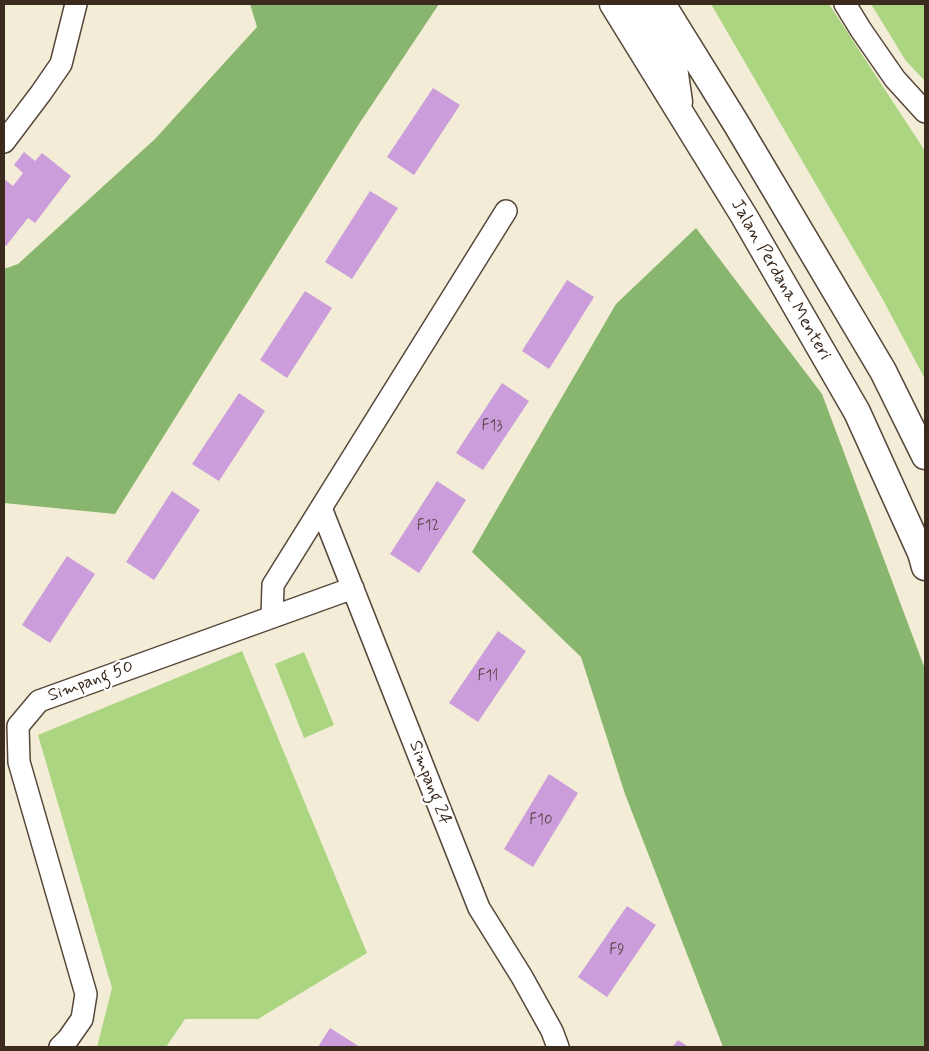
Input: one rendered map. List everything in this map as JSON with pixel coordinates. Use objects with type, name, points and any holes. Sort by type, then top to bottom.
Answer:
[{"type":"main road","name":"Jalan Perdana Menteri","points":[[614,4],[744,216],[857,412],[921,553],[925,567]]},
{"type":"main road","points":[[636,4],[674,67],[680,113]]},
{"type":"main road","points":[[662,4],[883,371],[925,456]]},
{"type":"street","points":[[4,142],[60,64],[76,4]]},
{"type":"street","points":[[845,4],[895,79],[925,112]]},
{"type":"street","points":[[272,617],[273,585],[506,211]]},
{"type":"street","name":"Simpang 24","points":[[321,508],[479,908],[522,977],[552,1031],[558,1047]]},
{"type":"street","name":"Simpang 50","points":[[60,1047],[68,1040],[82,1018],[86,994],[19,762],[18,726],[39,701],[353,588]]},
{"type":"green space","points":[[250,4],[439,4],[357,127],[115,514],[4,503],[4,269],[18,264],[155,139],[257,27]]},
{"type":"green space","points":[[711,4],[829,4],[925,151],[925,379],[882,298]]},
{"type":"green space","points":[[871,4],[925,4],[925,81],[906,61]]},
{"type":"green space","points":[[696,228],[822,394],[925,669],[925,1047],[723,1047],[625,794],[581,657],[472,552],[616,304]]},
{"type":"green space","points":[[242,651],[367,953],[258,1019],[185,1019],[166,1047],[97,1047],[112,988],[38,735]]},
{"type":"green space","points":[[304,652],[334,725],[304,738],[275,664]]},
{"type":"building","points":[[433,88],[460,105],[414,175],[387,157]]},
{"type":"building","points":[[24,152],[35,161],[42,153],[71,176],[35,223],[28,218],[6,246],[4,244],[4,179],[13,186],[23,173],[14,165]]},
{"type":"building","points":[[370,191],[398,208],[352,279],[325,262]]},
{"type":"building","points":[[567,280],[594,297],[549,369],[522,351]]},
{"type":"building","points":[[305,291],[332,308],[287,378],[260,360]]},
{"type":"building","points":[[502,383],[529,401],[483,470],[456,453]]},
{"type":"building","points":[[239,393],[265,411],[219,481],[192,464]]},
{"type":"building","points":[[437,481],[466,500],[419,573],[390,554]]},
{"type":"building","points":[[172,491],[200,510],[154,580],[126,562]]},
{"type":"building","points":[[67,556],[95,574],[50,643],[22,625]]},
{"type":"building","points":[[498,631],[526,651],[478,722],[449,703]]},
{"type":"building","points":[[549,774],[578,793],[533,867],[504,849]]},
{"type":"building","points":[[627,906],[656,925],[607,997],[578,977]]},
{"type":"building","points":[[330,1028],[360,1047],[318,1047]]},
{"type":"building","points":[[678,1040],[689,1047],[672,1047]]}]
